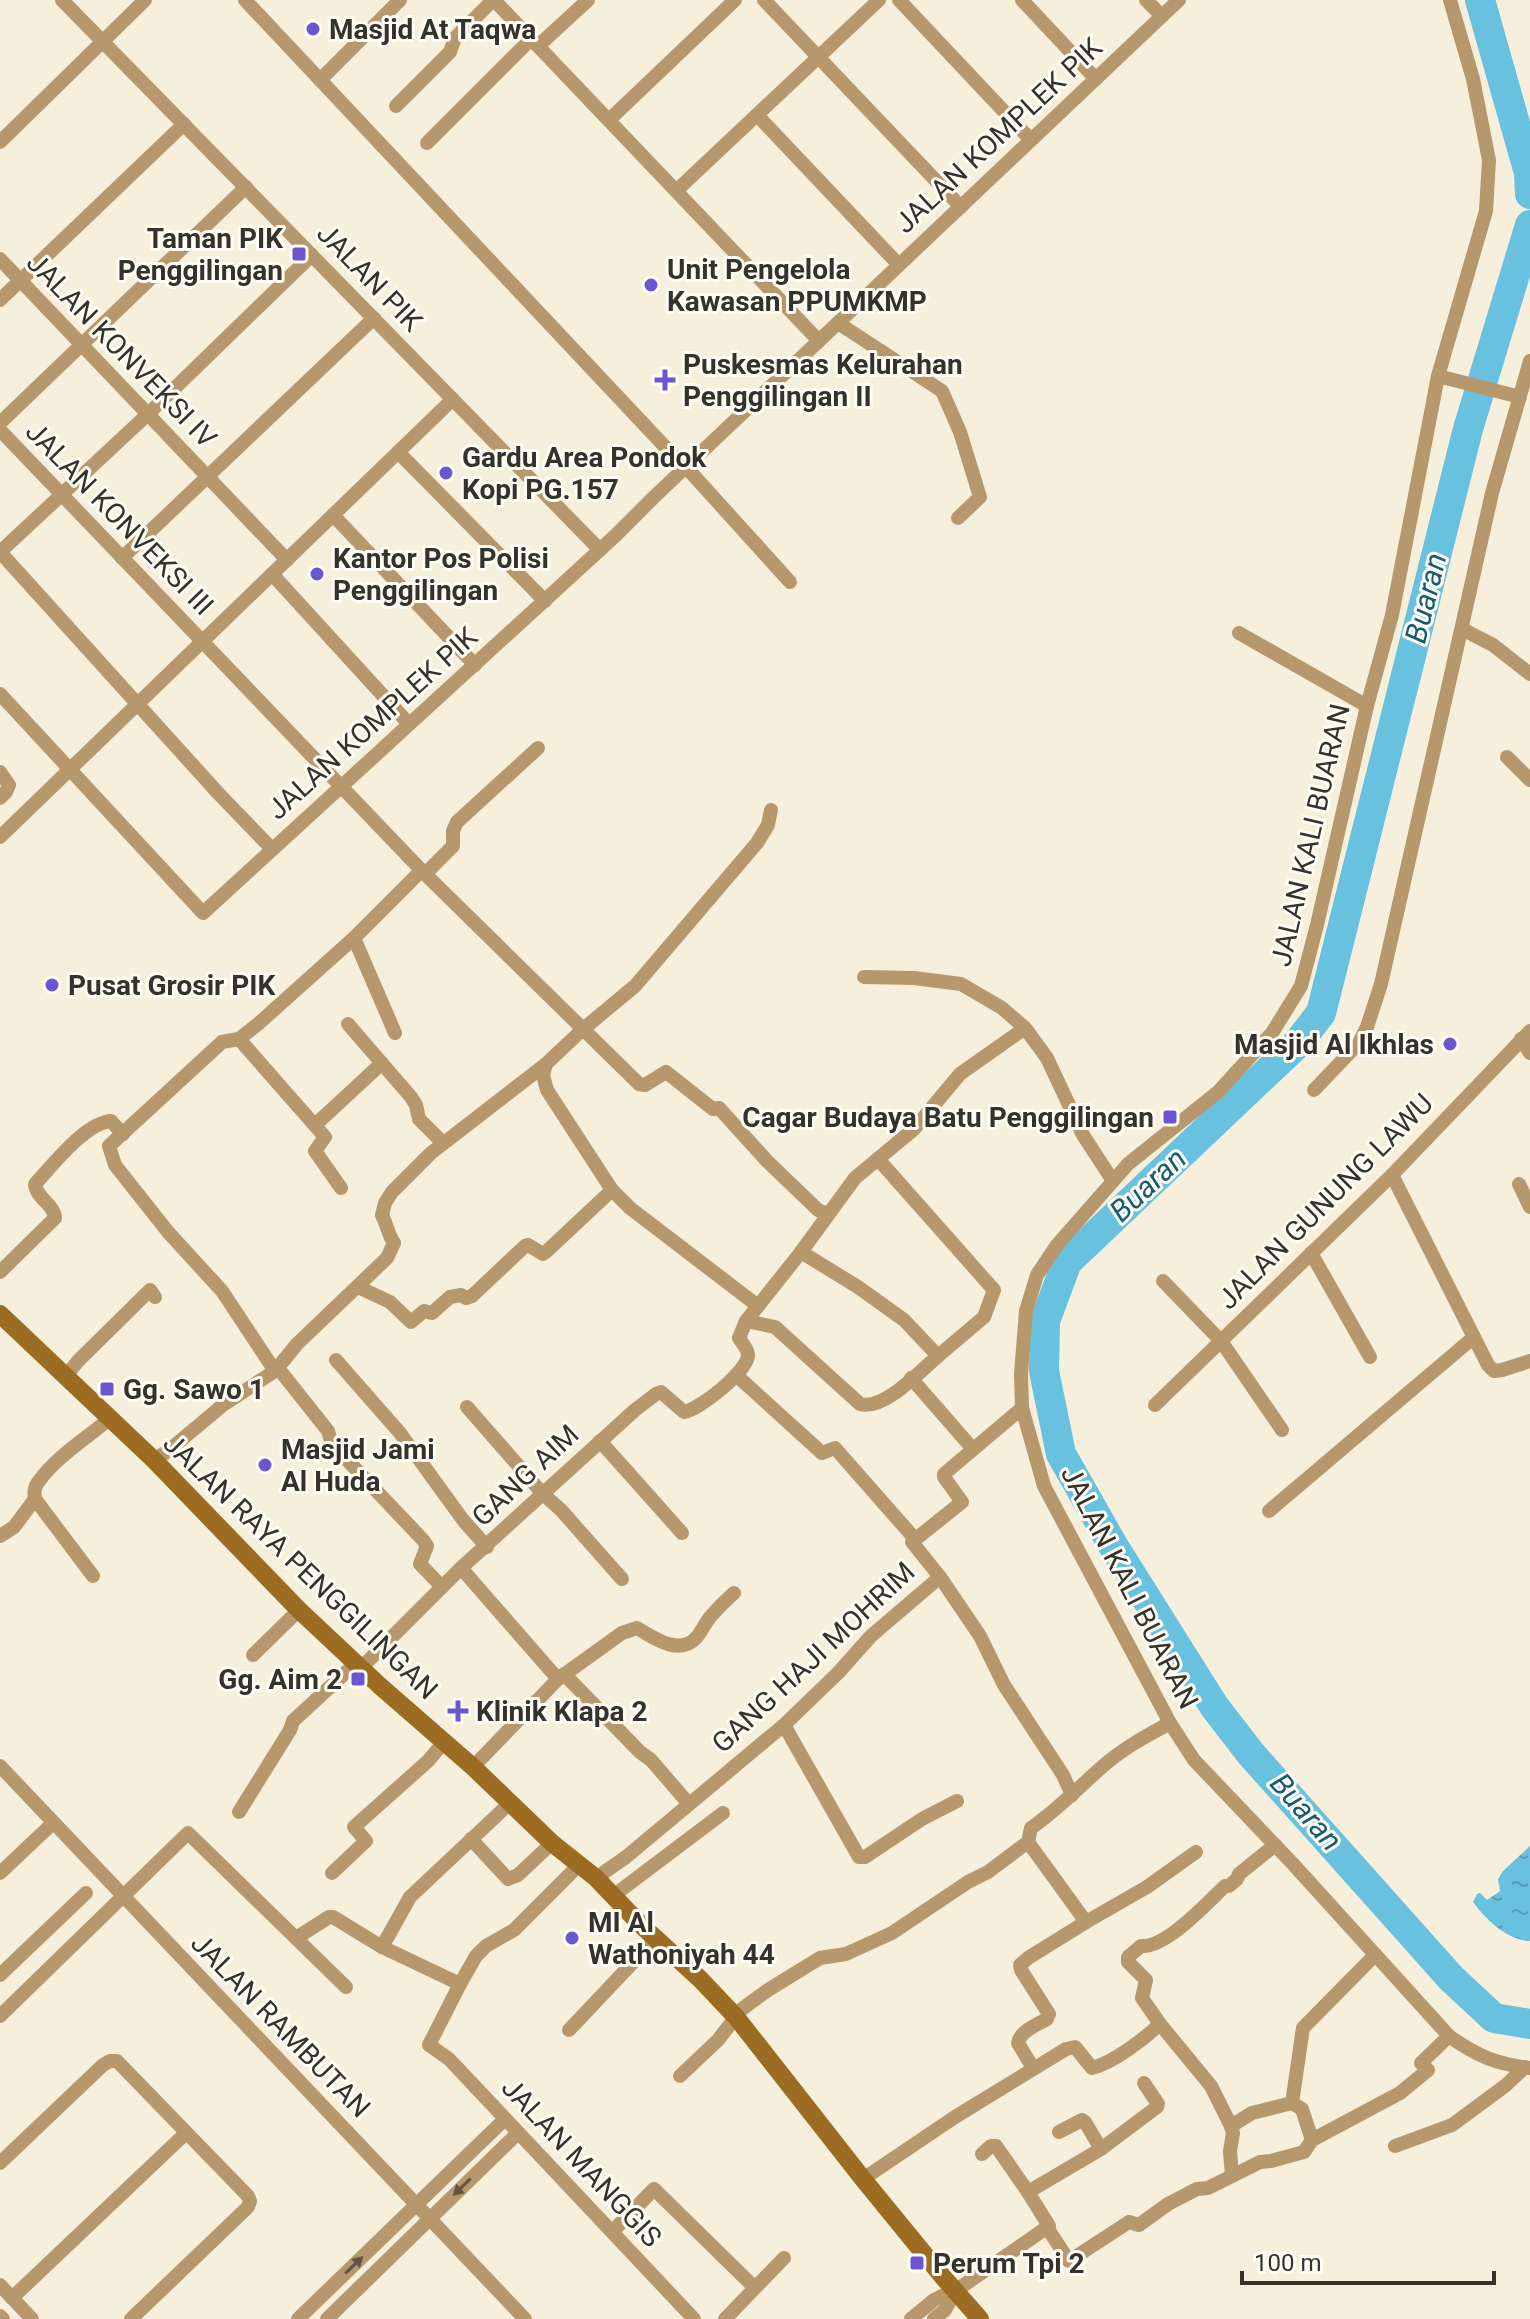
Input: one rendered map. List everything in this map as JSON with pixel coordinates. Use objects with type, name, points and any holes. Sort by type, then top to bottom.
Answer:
[{"type":"main road","name":"JALAN RAYA PENGGILINGAN","points":[[0,1314],[154,1460],[299,1610],[552,1843],[596,1878],[736,2017],[863,2179],[980,2319]]},
{"type":"street","name":"JALAN PIK","points":[[62,0],[600,550]]},
{"type":"street","points":[[0,142],[145,0]]},
{"type":"street","points":[[245,0],[790,582]]},
{"type":"street","points":[[320,80],[400,0]]},
{"type":"street","points":[[396,106],[450,52],[455,38],[493,0],[819,341]]},
{"type":"street","points":[[427,143],[535,43],[588,0]]},
{"type":"street","points":[[609,120],[735,0]]},
{"type":"street","points":[[764,0],[961,207]]},
{"type":"street","points":[[676,191],[879,0]]},
{"type":"street","points":[[899,0],[1031,140]]},
{"type":"street","points":[[1022,0],[1096,79]]},
{"type":"street","points":[[1146,0],[1162,16]]},
{"type":"street","name":"JALAN KOMPLEK PIK","points":[[70,768],[203,913],[615,536],[1179,0]]},
{"type":"street","name":"JALAN KALI BUARAN","points":[[1450,0],[1473,79],[1489,160],[1486,211],[1301,986],[1272,1033],[1218,1092],[1128,1164],[1057,1245],[1037,1275],[1026,1316],[1021,1374],[1022,1408],[1044,1486],[1170,1723],[1194,1760],[1449,2036],[1472,2053],[1497,2062],[1528,2067]]},
{"type":"street","points":[[757,115],[899,265]]},
{"type":"street","points":[[0,300],[184,124]]},
{"type":"street","points":[[0,423],[246,187]]},
{"type":"street","points":[[272,849],[0,552],[312,255]]},
{"type":"street","name":"JALAN KONVEKSI IV","points":[[0,259],[287,560]]},
{"type":"street","points":[[207,477],[374,318]]},
{"type":"street","points":[[838,323],[942,391],[960,432],[980,497],[958,518]]},
{"type":"street","points":[[1314,1090],[1359,1043],[1388,959],[1515,396],[1530,361]]},
{"type":"street","points":[[1444,378],[1515,396]]},
{"type":"street","points":[[0,837],[453,399]]},
{"type":"street","name":"JALAN KONVEKSI III","points":[[0,430],[424,872],[639,1084],[645,1085],[666,1072],[713,1109],[719,1108],[767,1161],[818,1210],[828,1214]]},
{"type":"street","points":[[398,452],[545,601]]},
{"type":"street","name":"JALAN KONVEKSI IV","points":[[122,558],[207,477]]},
{"type":"street","points":[[333,515],[475,665]]},
{"type":"street","points":[[272,574],[409,724]]},
{"type":"street","points":[[1462,629],[1493,645],[1530,674]]},
{"type":"street","points":[[1239,633],[1367,706]]},
{"type":"street","points":[[0,694],[70,768]]},
{"type":"street","points":[[442,1587],[420,1564],[427,1546],[423,1540],[332,1444],[328,1431],[276,1369],[222,1291],[168,1232],[115,1165],[109,1146],[222,1042],[239,1039],[354,938],[453,846],[453,831],[457,822],[538,748]]},
{"type":"street","points":[[1507,757],[1530,780]]},
{"type":"street","points":[[0,772],[9,785],[0,798]]},
{"type":"street","points":[[154,1460],[223,1405],[276,1369],[297,1344],[387,1258],[394,1243],[387,1233],[382,1215],[392,1192],[443,1143],[546,1064],[635,986],[757,843],[768,825],[771,810]]},
{"type":"street","points":[[354,938],[395,1033]]},
{"type":"street","points":[[864,977],[914,978],[961,984],[1002,1008],[1025,1028],[1047,1058],[1083,1135],[1113,1181]]},
{"type":"street","points":[[348,1024],[411,1097],[419,1119],[443,1143]]},
{"type":"street","points":[[915,1539],[835,1448],[822,1453],[736,1375],[748,1355],[739,1338],[746,1321],[855,1178],[929,1114],[960,1074],[1025,1028]]},
{"type":"street","points":[[1526,1035],[1530,1053]]},
{"type":"street","name":"JALAN GUNUNG LAWU","points":[[1155,1405],[1392,1175],[1526,1035]]},
{"type":"street","points":[[239,1039],[325,1137],[315,1151],[341,1188]]},
{"type":"street","points":[[315,1125],[382,1063]]},
{"type":"street","points":[[546,1064],[543,1075],[547,1090],[612,1190],[630,1208],[758,1306]]},
{"type":"street","points":[[0,1272],[55,1218],[55,1212],[36,1192],[35,1184],[83,1134],[102,1121],[111,1121],[123,1134]]},
{"type":"street","points":[[746,1321],[775,1327],[860,1404],[868,1406],[881,1402],[984,1317],[994,1292],[878,1159]]},
{"type":"street","points":[[1392,1175],[1488,1365],[1494,1371],[1530,1361]]},
{"type":"street","points":[[1519,1184],[1530,1207]]},
{"type":"street","points":[[358,1287],[390,1302],[411,1322],[424,1311],[432,1313],[450,1297],[472,1296],[525,1246],[543,1254],[612,1190]]},
{"type":"street","points":[[801,1252],[904,1320],[938,1356]]},
{"type":"street","points":[[1311,1253],[1370,1357]]},
{"type":"street","points":[[1163,1281],[1221,1341],[1282,1430]]},
{"type":"street","points":[[66,1376],[150,1290],[155,1297]]},
{"type":"street","points":[[1269,1511],[1474,1337]]},
{"type":"street","points":[[336,1360],[400,1433],[487,1547]]},
{"type":"street","name":"GANG AIM","points":[[239,1812],[293,1721],[358,1666],[600,1441],[656,1394],[661,1392],[684,1412],[691,1412],[736,1375]]},
{"type":"street","points":[[911,1378],[972,1448],[1022,1408]]},
{"type":"street","points":[[467,1407],[622,1579]]},
{"type":"street","points":[[93,1576],[35,1499],[34,1491],[38,1481],[63,1457],[109,1419]]},
{"type":"street","points":[[600,1441],[682,1533]]},
{"type":"street","name":"GANG HAJI MOHRIM","points":[[596,1878],[626,1857],[784,1725],[871,1636],[940,1577],[912,1544],[962,1502],[944,1475],[972,1448]]},
{"type":"street","points":[[0,1536],[14,1527],[35,1499]]},
{"type":"street","points":[[461,1568],[561,1676],[651,1760],[689,1804]]},
{"type":"street","points":[[940,1577],[980,1636],[1004,1685],[1063,1775],[1072,1795]]},
{"type":"street","points":[[473,1767],[561,1676],[622,1633],[637,1628],[674,1646],[688,1645],[698,1636],[708,1618],[734,1593]]},
{"type":"street","points":[[253,1655],[299,1610]]},
{"type":"street","points":[[680,2076],[718,2040],[736,2017],[768,1990],[820,1958],[862,1949],[892,1933],[988,1872],[1028,1842],[1031,1828],[1049,1816],[1104,1765],[1138,1740],[1170,1723]]},
{"type":"street","points":[[784,1725],[859,1857],[865,1857],[922,1819],[957,1801]]},
{"type":"street","points":[[332,1873],[366,1841],[354,1827],[412,1776],[444,1742]]},
{"type":"street","name":"JALAN RAMBUTAN","points":[[0,1766],[525,2319]]},
{"type":"street","points":[[382,1947],[410,1897],[510,1803]]},
{"type":"street","points":[[613,1896],[723,1813]]},
{"type":"street","points":[[0,1873],[53,1823]]},
{"type":"street","points":[[0,2016],[188,1833],[346,1987]]},
{"type":"street","points":[[471,1839],[508,1879],[518,1875],[552,1843]]},
{"type":"street","points":[[1028,1842],[1086,1922]]},
{"type":"street","points":[[1232,2176],[1231,2126],[1211,2086],[1142,1998],[1146,1982],[1127,1960],[1141,1946],[1149,1947],[1186,1924],[1225,1886],[1229,1886],[1275,1845]]},
{"type":"street","points":[[1033,2068],[1018,2040],[1047,2019],[1049,2014],[1020,1965],[1147,1887],[1196,1852]]},
{"type":"street","points":[[296,1938],[329,1917],[337,1918],[382,1947],[460,1984],[476,1956],[486,1946],[514,1930],[579,1865]]},
{"type":"street","points":[[0,1975],[86,1893]]},
{"type":"street","points":[[569,2030],[657,1937]]},
{"type":"street","points":[[1292,2103],[1303,2028],[1375,1955]]},
{"type":"street","name":"JALAN MANGGIS","points":[[460,1984],[429,2045],[449,2059],[694,2319]]},
{"type":"street","points":[[863,2179],[1072,2046],[1092,2068],[1101,2066],[1160,2024]]},
{"type":"street","points":[[982,2154],[991,2146],[996,2146],[1049,2224],[1048,2229],[1069,2261],[1129,2222],[1139,2225],[1168,2204],[1197,2189],[1208,2188],[1260,2162],[1304,2152],[1312,2140],[1400,2093],[1428,2070],[1421,2063],[1449,2036]]},
{"type":"street","points":[[0,2163],[103,2065],[117,2061],[248,2196],[248,2207],[131,2319]]},
{"type":"street","points":[[1395,2146],[1452,2125],[1528,2067]]},
{"type":"street","points":[[1028,2192],[1101,2149],[1158,2106],[1144,2083]]},
{"type":"street","points":[[1231,2126],[1252,2113],[1292,2103],[1302,2109],[1312,2140]]},
{"type":"street","points":[[298,2319],[505,2119]]},
{"type":"street","points":[[1059,2132],[1082,2120],[1101,2149]]},
{"type":"street","points":[[12,2298],[186,2133]]},
{"type":"street","points":[[327,2319],[518,2133]]},
{"type":"street","points":[[613,2231],[654,2189],[755,2288]]},
{"type":"street","points":[[911,2319],[934,2300],[956,2291],[1048,2229]]},
{"type":"street","points":[[725,2319],[784,2258]]},
{"type":"street","points":[[0,2285],[32,2319]]},
{"type":"street","points":[[934,2319],[945,2310],[956,2291]]},
{"type":"water","points":[[1530,1846],[1530,1941],[1513,1937],[1498,1928],[1473,1902],[1477,1894],[1480,1893],[1487,1900],[1500,1891],[1498,1879],[1503,1871]]},
{"type":"waterway","name":"Buaran","points":[[1480,0],[1529,173],[1530,194]]},
{"type":"waterway","name":"Buaran","points":[[1530,225],[1468,429],[1321,1013],[1297,1044],[1067,1262],[1045,1321],[1044,1371],[1061,1454],[1114,1547],[1214,1706],[1251,1754],[1451,1978],[1494,2018],[1530,2024]]},
{"type":"place","name":"Masjid At Taqwa","points":[[313,29]]},
{"type":"place","name":"Taman PIK Penggilingan","points":[[299,254]]},
{"type":"place","name":"Unit Pengelola Kawasan PPUMKMP","points":[[651,285]]},
{"type":"place","name":"Puskesmas Kelurahan Penggilingan II","points":[[665,380]]},
{"type":"place","name":"Gardu Area Pondok Kopi PG.157","points":[[446,473]]},
{"type":"place","name":"Kantor Pos Polisi Penggilingan","points":[[317,574]]},
{"type":"place","name":"Pusat Grosir PIK","points":[[52,985]]},
{"type":"place","name":"Masjid Al Ikhlas","points":[[1450,1044]]},
{"type":"place","name":"Cagar Budaya Batu Penggilingan","points":[[1170,1117]]},
{"type":"place","name":"Gg. Sawo 1","points":[[107,1389]]},
{"type":"place","name":"Masjid Jami Al Huda","points":[[265,1465]]},
{"type":"place","name":"Gg. Aim 2","points":[[358,1679]]},
{"type":"place","name":"Klinik Klapa 2","points":[[458,1711]]},
{"type":"place","name":"MI Al Wathoniyah 44","points":[[572,1938]]},
{"type":"place","name":"Perum Tpi 2","points":[[917,2263]]}]
